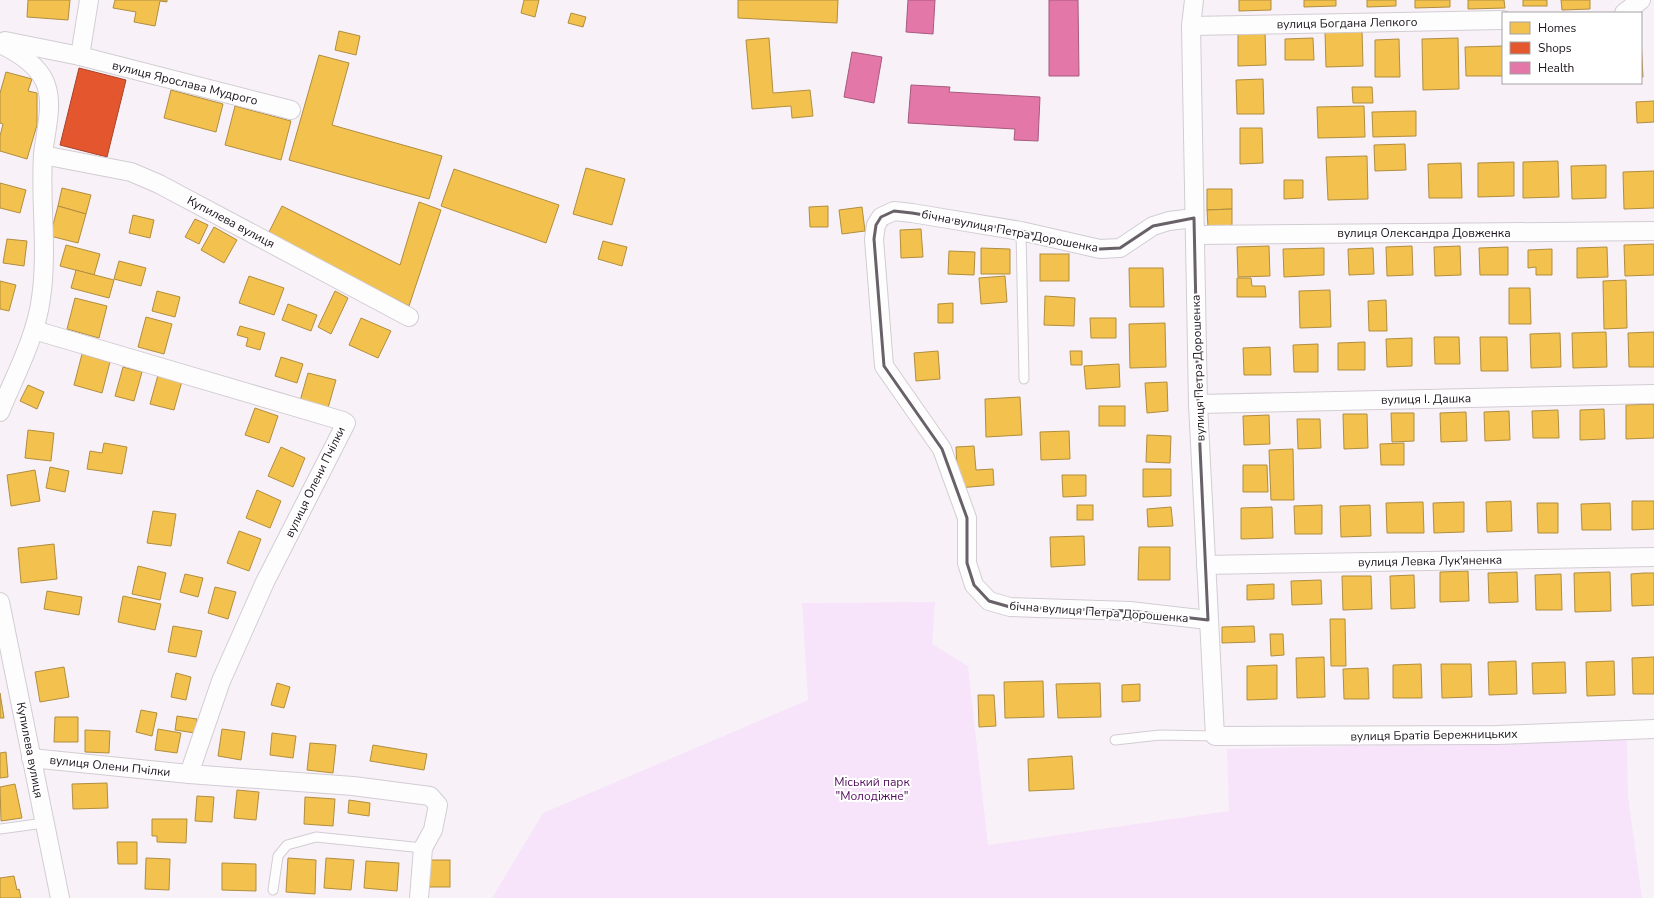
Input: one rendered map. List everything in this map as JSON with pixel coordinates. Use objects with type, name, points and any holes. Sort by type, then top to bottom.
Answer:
[{"type":"street","points":[[80,56],[89,0]]},
{"type":"street","name":"вулиця Петра Дорошенка","points":[[1194,0],[1191,26],[1198,404],[1215,736]]},
{"type":"street","points":[[1625,12],[1641,0]]},
{"type":"street","name":"вулиця Богдана Лепкого","points":[[1191,26],[1502,20]]},
{"type":"street","name":"вулиця Ярослава Мудрого","points":[[0,40],[80,56],[291,110]]},
{"type":"street","points":[[0,44],[26,60],[36,69],[44,81],[49,106],[43,155],[44,273],[41,299],[34,330],[0,412]]},
{"type":"street","name":"Купилева вулиця","points":[[43,155],[131,172],[159,184],[409,317]]},
{"type":"street","name":"бічна вулиця Петра Дорошенка","points":[[1194,226],[1169,221],[1153,226],[1120,248],[1100,249],[1021,231],[894,211],[881,217],[876,225],[874,239],[884,366],[942,449],[967,518],[967,562],[974,585],[989,601],[1010,607],[1130,612],[1208,620]]},
{"type":"street","name":"вулиця Олександра Довженка","points":[[1194,226],[1654,231]]},
{"type":"street","name":"вулиця Олени Пчілки","points":[[34,330],[346,423],[258,596],[221,681],[189,774]]},
{"type":"street","name":"вулиця І. Дашка","points":[[1198,404],[1654,394]]},
{"type":"street","name":"вулиця Левка Лук'яненка","points":[[1206,565],[1654,557]]},
{"type":"street","name":"Купилева вулиця","points":[[0,602],[60,898]]},
{"type":"street","name":"вулиця Братів Бережницьких","points":[[1215,736],[1497,735],[1654,729]]},
{"type":"street","name":"вулиця Олени Пчілки","points":[[31,758],[189,774],[353,786],[430,796],[438,804],[433,830],[423,848],[419,898]]},
{"type":"lane","points":[[1021,231],[1024,379]]},
{"type":"lane","points":[[1115,740],[1160,735],[1215,736]]},
{"type":"lane","points":[[0,829],[44,822]]},
{"type":"lane","points":[[272,890],[278,856],[287,846],[316,836],[423,848]]},
{"type":"highlighted area","points":[[894,211],[1021,231],[1100,249],[1120,248],[1153,226],[1194,218],[1198,404],[1208,620],[1130,611],[1010,607],[989,601],[974,585],[967,563],[967,518],[942,449],[884,366],[874,239],[876,225],[881,217]]},
{"type":"green space","name":"Міський парк \"Молодіжне\"","points":[[935,602],[932,644],[968,666],[988,845],[1229,811],[1227,749],[1627,739],[1628,796],[1642,898],[492,898],[543,813],[808,700],[802,603]]},
{"type":"building: Homes","points":[[28,0],[70,0],[68,20],[27,17]]},
{"type":"building: Homes","points":[[115,0],[167,0],[167,2],[160,1],[155,26],[134,22],[136,12],[113,8]]},
{"type":"building: Homes","points":[[524,0],[539,0],[535,17],[521,13]]},
{"type":"building: Homes","points":[[738,0],[838,0],[837,23],[738,18]]},
{"type":"building: Homes","points":[[1239,0],[1271,0],[1271,10],[1239,11]]},
{"type":"building: Homes","points":[[1304,0],[1336,0],[1336,6],[1304,7]]},
{"type":"building: Homes","points":[[1367,0],[1396,0],[1396,6],[1367,7]]},
{"type":"building: Homes","points":[[1415,0],[1450,0],[1450,7],[1415,8]]},
{"type":"building: Homes","points":[[1468,0],[1504,0],[1505,8],[1468,9]]},
{"type":"building: Homes","points":[[1523,0],[1547,0],[1547,6],[1523,6]]},
{"type":"building: Homes","points":[[1561,0],[1590,0],[1590,9],[1562,10]]},
{"type":"building: Homes","points":[[571,13],[586,17],[583,27],[568,23]]},
{"type":"building: Homes","points":[[339,31],[360,36],[356,55],[335,50]]},
{"type":"building: Homes","points":[[1265,31],[1266,65],[1238,66],[1238,32]]},
{"type":"building: Homes","points":[[1362,31],[1363,66],[1326,67],[1325,32]]},
{"type":"building: Homes","points":[[769,38],[773,93],[810,90],[813,116],[792,118],[791,106],[752,109],[746,40]]},
{"type":"building: Homes","points":[[1313,38],[1314,60],[1285,60],[1285,39]]},
{"type":"building: Homes","points":[[1458,38],[1459,89],[1423,90],[1422,39]]},
{"type":"building: Homes","points":[[1399,39],[1400,77],[1375,77],[1375,40]]},
{"type":"building: Homes","points":[[1502,46],[1502,76],[1466,76],[1465,47]]},
{"type":"building: Homes","points":[[319,55],[349,63],[332,125],[442,156],[429,199],[289,160]]},
{"type":"building: Homes","points":[[6,72],[32,79],[28,91],[37,93],[37,125],[27,159],[0,151],[0,136],[3,124],[0,123],[0,93]]},
{"type":"building: Homes","points":[[1263,79],[1264,114],[1237,114],[1236,80]]},
{"type":"building: Homes","points":[[1352,87],[1372,87],[1373,103],[1353,103]]},
{"type":"building: Homes","points":[[171,90],[223,104],[216,132],[164,118]]},
{"type":"building: Homes","points":[[1654,101],[1654,122],[1637,123],[1636,102]]},
{"type":"building: Homes","points":[[235,106],[291,121],[281,160],[225,145]]},
{"type":"building: Homes","points":[[1364,106],[1365,137],[1318,138],[1317,107]]},
{"type":"building: Homes","points":[[1416,111],[1416,136],[1373,137],[1372,112]]},
{"type":"building: Homes","points":[[1240,128],[1262,128],[1263,163],[1240,164]]},
{"type":"building: Homes","points":[[1405,144],[1406,170],[1375,171],[1374,145]]},
{"type":"building: Homes","points":[[1367,156],[1368,199],[1328,200],[1326,157]]},
{"type":"building: Homes","points":[[1558,161],[1559,197],[1523,198],[1523,162]]},
{"type":"building: Homes","points":[[1514,162],[1514,196],[1478,197],[1478,163]]},
{"type":"building: Homes","points":[[1461,163],[1462,198],[1429,198],[1428,164]]},
{"type":"building: Homes","points":[[1606,165],[1606,198],[1572,199],[1571,166]]},
{"type":"building: Homes","points":[[586,168],[625,179],[612,225],[573,214]]},
{"type":"building: Homes","points":[[454,169],[559,205],[546,243],[441,206]]},
{"type":"building: Homes","points":[[1654,171],[1654,208],[1624,209],[1623,172]]},
{"type":"building: Homes","points":[[1284,180],[1303,180],[1303,198],[1284,199]]},
{"type":"building: Homes","points":[[0,183],[26,190],[20,213],[0,208]]},
{"type":"building: Homes","points":[[62,188],[91,195],[86,214],[58,206]]},
{"type":"building: Homes","points":[[1207,189],[1232,189],[1232,209],[1207,210]]},
{"type":"building: Homes","points":[[419,202],[441,210],[409,306],[268,234],[282,206],[400,265]]},
{"type":"building: Homes","points":[[58,206],[86,214],[78,243],[50,236]]},
{"type":"building: Homes","points":[[828,206],[828,227],[810,227],[809,207]]},
{"type":"building: Homes","points":[[862,207],[865,231],[842,234],[839,210]]},
{"type":"building: Homes","points":[[1232,209],[1232,226],[1208,227],[1207,210]]},
{"type":"building: Homes","points":[[133,215],[154,220],[150,238],[129,233]]},
{"type":"building: Homes","points":[[195,219],[208,225],[199,244],[185,237]]},
{"type":"building: Homes","points":[[214,227],[237,240],[224,263],[201,250]]},
{"type":"building: Homes","points":[[921,229],[923,257],[901,258],[900,230]]},
{"type":"building: Homes","points":[[7,239],[27,241],[24,266],[3,263]]},
{"type":"building: Homes","points":[[603,241],[627,247],[622,266],[598,259]]},
{"type":"building: Homes","points":[[1654,244],[1654,275],[1625,276],[1624,245]]},
{"type":"building: Homes","points":[[66,245],[100,254],[94,275],[60,266]]},
{"type":"building: Homes","points":[[1269,246],[1270,276],[1238,277],[1237,247]]},
{"type":"building: Homes","points":[[1412,246],[1413,275],[1387,276],[1386,247]]},
{"type":"building: Homes","points":[[1460,246],[1461,275],[1435,276],[1434,247]]},
{"type":"building: Homes","points":[[1508,247],[1508,275],[1480,275],[1479,248]]},
{"type":"building: Homes","points":[[1607,247],[1608,277],[1577,278],[1577,248]]},
{"type":"building: Homes","points":[[981,248],[1010,249],[1010,274],[981,274]]},
{"type":"building: Homes","points":[[1324,248],[1324,275],[1284,277],[1283,249]]},
{"type":"building: Homes","points":[[1373,248],[1374,274],[1349,275],[1348,249]]},
{"type":"building: Homes","points":[[1552,249],[1552,275],[1536,275],[1536,267],[1528,268],[1528,250]]},
{"type":"building: Homes","points":[[949,251],[975,252],[974,275],[948,274]]},
{"type":"building: Homes","points":[[1040,254],[1069,254],[1069,281],[1040,281]]},
{"type":"building: Homes","points":[[119,261],[146,268],[141,286],[114,279]]},
{"type":"building: Homes","points":[[1129,268],[1163,268],[1164,307],[1130,307]]},
{"type":"building: Homes","points":[[76,270],[114,280],[109,298],[71,288]]},
{"type":"building: Homes","points":[[249,276],[284,288],[274,315],[239,303]]},
{"type":"building: Homes","points":[[1005,276],[1007,302],[981,304],[979,278]]},
{"type":"building: Homes","points":[[1237,278],[1251,278],[1252,286],[1265,286],[1266,297],[1237,297]]},
{"type":"building: Homes","points":[[1626,280],[1627,328],[1604,329],[1603,281]]},
{"type":"building: Homes","points":[[0,281],[16,285],[9,311],[0,309]]},
{"type":"building: Homes","points":[[1509,288],[1530,288],[1531,324],[1509,324]]},
{"type":"building: Homes","points":[[1330,290],[1331,327],[1300,328],[1299,291]]},
{"type":"building: Homes","points":[[157,291],[180,297],[175,317],[152,311]]},
{"type":"building: Homes","points":[[335,291],[348,298],[331,334],[318,327]]},
{"type":"building: Homes","points":[[1045,296],[1075,298],[1074,326],[1044,325]]},
{"type":"building: Homes","points":[[75,298],[107,306],[99,338],[67,329]]},
{"type":"building: Homes","points":[[1386,300],[1387,331],[1369,331],[1368,301]]},
{"type":"building: Homes","points":[[953,303],[953,323],[938,323],[938,304]]},
{"type":"building: Homes","points":[[288,304],[317,315],[311,331],[282,320]]},
{"type":"building: Homes","points":[[146,317],[172,324],[164,354],[138,347]]},
{"type":"building: Homes","points":[[361,318],[391,331],[378,358],[349,345]]},
{"type":"building: Homes","points":[[1090,318],[1116,318],[1116,338],[1091,338]]},
{"type":"building: Homes","points":[[1165,323],[1166,367],[1130,368],[1129,324]]},
{"type":"building: Homes","points":[[240,326],[265,333],[260,350],[246,346],[248,338],[237,335]]},
{"type":"building: Homes","points":[[1606,332],[1607,367],[1573,368],[1572,333]]},
{"type":"building: Homes","points":[[1654,332],[1654,367],[1629,367],[1628,333]]},
{"type":"building: Homes","points":[[1560,333],[1561,367],[1531,368],[1530,334]]},
{"type":"building: Homes","points":[[1434,337],[1459,337],[1460,364],[1435,364]]},
{"type":"building: Homes","points":[[1480,337],[1507,337],[1508,371],[1481,371]]},
{"type":"building: Homes","points":[[1412,338],[1412,366],[1387,367],[1386,339]]},
{"type":"building: Homes","points":[[1365,342],[1365,370],[1338,370],[1338,343]]},
{"type":"building: Homes","points":[[1318,344],[1318,372],[1294,372],[1293,345]]},
{"type":"building: Homes","points":[[1270,347],[1271,375],[1244,375],[1243,348]]},
{"type":"building: Homes","points":[[938,351],[940,379],[916,381],[914,353]]},
{"type":"building: Homes","points":[[1070,351],[1082,351],[1082,365],[1071,365]]},
{"type":"building: Homes","points":[[82,354],[110,362],[102,393],[74,385]]},
{"type":"building: Homes","points":[[281,357],[303,364],[297,383],[275,376]]},
{"type":"building: Homes","points":[[1119,364],[1120,387],[1086,389],[1084,366]]},
{"type":"building: Homes","points":[[123,367],[142,372],[134,401],[115,396]]},
{"type":"building: Homes","points":[[308,373],[336,380],[328,408],[300,401]]},
{"type":"building: Homes","points":[[158,375],[182,381],[174,410],[150,404]]},
{"type":"building: Homes","points":[[1167,382],[1168,411],[1147,413],[1145,383]]},
{"type":"building: Homes","points":[[28,385],[44,392],[37,409],[20,401]]},
{"type":"building: Homes","points":[[1020,397],[1022,435],[986,437],[985,399]]},
{"type":"building: Homes","points":[[1654,404],[1654,438],[1626,439],[1626,405]]},
{"type":"building: Homes","points":[[1099,406],[1125,406],[1125,426],[1099,426]]},
{"type":"building: Homes","points":[[255,408],[278,416],[269,443],[245,435]]},
{"type":"building: Homes","points":[[1604,409],[1605,439],[1580,440],[1580,410]]},
{"type":"building: Homes","points":[[1558,410],[1559,438],[1533,438],[1532,411]]},
{"type":"building: Homes","points":[[1509,411],[1510,440],[1485,441],[1484,412]]},
{"type":"building: Homes","points":[[1466,412],[1467,441],[1441,442],[1440,413]]},
{"type":"building: Homes","points":[[1391,413],[1414,413],[1414,441],[1392,442]]},
{"type":"building: Homes","points":[[1343,414],[1367,414],[1368,448],[1344,449]]},
{"type":"building: Homes","points":[[1269,415],[1270,444],[1244,445],[1243,416]]},
{"type":"building: Homes","points":[[1297,419],[1320,419],[1321,448],[1298,449]]},
{"type":"building: Homes","points":[[28,430],[54,433],[51,461],[25,458]]},
{"type":"building: Homes","points":[[1069,431],[1070,459],[1041,460],[1040,432]]},
{"type":"building: Homes","points":[[1147,435],[1171,436],[1170,463],[1146,462]]},
{"type":"building: Homes","points":[[104,443],[127,447],[122,474],[87,469],[90,451],[102,453]]},
{"type":"building: Homes","points":[[1404,443],[1404,465],[1381,465],[1380,444]]},
{"type":"building: Homes","points":[[974,446],[976,470],[993,469],[994,485],[958,488],[956,447]]},
{"type":"building: Homes","points":[[281,447],[305,458],[293,487],[268,476]]},
{"type":"building: Homes","points":[[1293,449],[1294,500],[1271,500],[1269,450]]},
{"type":"building: Homes","points":[[1243,465],[1267,465],[1268,492],[1243,492]]},
{"type":"building: Homes","points":[[50,467],[69,471],[65,492],[46,488]]},
{"type":"building: Homes","points":[[1143,469],[1171,469],[1171,496],[1143,497]]},
{"type":"building: Homes","points":[[35,470],[40,501],[11,506],[7,475]]},
{"type":"building: Homes","points":[[1062,475],[1086,475],[1086,496],[1063,497]]},
{"type":"building: Homes","points":[[257,490],[281,501],[270,528],[246,518]]},
{"type":"building: Homes","points":[[1511,501],[1512,531],[1487,532],[1486,502]]},
{"type":"building: Homes","points":[[1632,501],[1654,501],[1654,529],[1632,530]]},
{"type":"building: Homes","points":[[1423,502],[1424,533],[1387,533],[1386,503]]},
{"type":"building: Homes","points":[[1464,502],[1464,532],[1434,533],[1433,503]]},
{"type":"building: Homes","points":[[1537,503],[1558,503],[1558,533],[1538,533]]},
{"type":"building: Homes","points":[[1610,503],[1611,530],[1582,530],[1581,504]]},
{"type":"building: Homes","points":[[1077,505],[1093,505],[1093,520],[1077,520]]},
{"type":"building: Homes","points":[[1322,505],[1322,534],[1295,534],[1294,506]]},
{"type":"building: Homes","points":[[1370,505],[1371,536],[1341,537],[1340,506]]},
{"type":"building: Homes","points":[[1171,507],[1173,526],[1148,527],[1147,509]]},
{"type":"building: Homes","points":[[1272,507],[1273,538],[1241,539],[1241,508]]},
{"type":"building: Homes","points":[[153,511],[176,514],[171,546],[147,543]]},
{"type":"building: Homes","points":[[239,531],[261,539],[249,571],[227,563]]},
{"type":"building: Homes","points":[[1084,536],[1085,565],[1051,567],[1050,537]]},
{"type":"building: Homes","points":[[54,544],[57,579],[21,583],[18,548]]},
{"type":"building: Homes","points":[[1139,547],[1170,547],[1170,580],[1138,580]]},
{"type":"building: Homes","points":[[138,566],[166,573],[160,600],[132,594]]},
{"type":"building: Homes","points":[[1468,571],[1469,601],[1440,602],[1440,572]]},
{"type":"building: Homes","points":[[1517,572],[1518,602],[1489,603],[1488,573]]},
{"type":"building: Homes","points":[[1610,572],[1611,611],[1575,612],[1574,573]]},
{"type":"building: Homes","points":[[1654,573],[1654,605],[1632,606],[1631,574]]},
{"type":"building: Homes","points":[[185,574],[203,578],[198,597],[180,592]]},
{"type":"building: Homes","points":[[1561,574],[1562,610],[1536,610],[1535,575]]},
{"type":"building: Homes","points":[[1414,575],[1415,608],[1391,609],[1390,576]]},
{"type":"building: Homes","points":[[1342,576],[1371,576],[1372,609],[1343,610]]},
{"type":"building: Homes","points":[[1321,580],[1322,604],[1292,605],[1291,581]]},
{"type":"building: Homes","points":[[1274,584],[1274,599],[1247,600],[1247,585]]},
{"type":"building: Homes","points":[[215,587],[236,592],[228,619],[208,613]]},
{"type":"building: Homes","points":[[47,591],[82,597],[79,615],[44,609]]},
{"type":"building: Homes","points":[[123,596],[161,604],[155,630],[118,622]]},
{"type":"building: Homes","points":[[1330,619],[1345,619],[1346,666],[1331,666]]},
{"type":"building: Homes","points":[[173,626],[202,631],[196,657],[168,652]]},
{"type":"building: Homes","points":[[1254,626],[1255,642],[1222,643],[1222,627]]},
{"type":"building: Homes","points":[[1270,634],[1283,634],[1284,655],[1271,656]]},
{"type":"building: Homes","points":[[1324,657],[1325,697],[1297,698],[1296,658]]},
{"type":"building: Homes","points":[[1654,657],[1654,694],[1633,694],[1632,658]]},
{"type":"building: Homes","points":[[1516,661],[1517,694],[1489,695],[1488,662]]},
{"type":"building: Homes","points":[[1614,661],[1615,695],[1587,696],[1586,662]]},
{"type":"building: Homes","points":[[1565,662],[1566,693],[1533,694],[1532,663]]},
{"type":"building: Homes","points":[[1421,664],[1422,698],[1393,698],[1393,665]]},
{"type":"building: Homes","points":[[1441,664],[1471,664],[1472,697],[1442,698]]},
{"type":"building: Homes","points":[[1277,665],[1277,699],[1247,700],[1247,666]]},
{"type":"building: Homes","points":[[64,667],[69,697],[40,702],[35,672]]},
{"type":"building: Homes","points":[[1368,668],[1369,699],[1344,699],[1343,669]]},
{"type":"building: Homes","points":[[176,673],[191,677],[186,700],[171,697]]},
{"type":"building: Homes","points":[[1043,681],[1044,717],[1005,718],[1004,682]]},
{"type":"building: Homes","points":[[277,683],[290,687],[284,708],[271,705]]},
{"type":"building: Homes","points":[[1100,683],[1101,717],[1058,718],[1056,684]]},
{"type":"building: Homes","points":[[1140,684],[1140,701],[1122,702],[1122,685]]},
{"type":"building: Homes","points":[[0,693],[4,718],[0,718]]},
{"type":"building: Homes","points":[[978,695],[994,695],[996,726],[979,727]]},
{"type":"building: Homes","points":[[141,710],[157,713],[152,736],[136,732]]},
{"type":"building: Homes","points":[[177,716],[197,719],[195,733],[175,730]]},
{"type":"building: Homes","points":[[55,717],[78,717],[78,742],[54,742]]},
{"type":"building: Homes","points":[[158,729],[181,733],[177,753],[155,750]]},
{"type":"building: Homes","points":[[222,729],[245,732],[241,760],[218,756]]},
{"type":"building: Homes","points":[[85,730],[110,731],[109,753],[85,752]]},
{"type":"building: Homes","points":[[272,733],[296,736],[293,758],[270,755]]},
{"type":"building: Homes","points":[[310,743],[336,745],[333,773],[307,770]]},
{"type":"building: Homes","points":[[373,745],[427,754],[424,770],[370,761]]},
{"type":"building: Homes","points":[[6,752],[8,777],[0,778],[0,753]]},
{"type":"building: Homes","points":[[1072,756],[1074,789],[1029,791],[1028,759]]},
{"type":"building: Homes","points":[[107,783],[108,808],[73,809],[72,784]]},
{"type":"building: Homes","points":[[15,784],[22,818],[1,821],[0,787]]},
{"type":"building: Homes","points":[[237,790],[259,792],[256,820],[234,818]]},
{"type":"building: Homes","points":[[197,796],[214,797],[212,822],[195,821]]},
{"type":"building: Homes","points":[[305,797],[335,799],[333,826],[304,824]]},
{"type":"building: Homes","points":[[349,800],[370,803],[369,816],[348,813]]},
{"type":"building: Homes","points":[[152,819],[187,819],[186,843],[157,842],[157,836],[152,836]]},
{"type":"building: Homes","points":[[117,842],[137,842],[137,864],[118,864]]},
{"type":"building: Homes","points":[[146,858],[170,859],[169,890],[145,889]]},
{"type":"building: Homes","points":[[288,858],[316,860],[315,894],[286,892]]},
{"type":"building: Homes","points":[[326,858],[354,860],[351,890],[324,888]]},
{"type":"building: Homes","points":[[427,860],[450,860],[450,887],[427,887]]},
{"type":"building: Homes","points":[[366,861],[399,863],[397,891],[364,888]]},
{"type":"building: Homes","points":[[222,863],[256,864],[256,891],[222,890]]},
{"type":"building: Homes","points":[[14,876],[17,890],[19,889],[21,898],[0,898],[0,878]]},
{"type":"building: Shops","points":[[79,68],[126,80],[107,157],[60,145]]},
{"type":"building: Health","points":[[908,0],[935,0],[933,34],[906,32]]},
{"type":"building: Health","points":[[1049,0],[1078,0],[1079,76],[1049,76]]},
{"type":"building: Health","points":[[852,52],[882,57],[874,103],[844,97]]},
{"type":"building: Health","points":[[911,85],[950,87],[949,92],[1040,97],[1038,141],[1014,140],[1015,129],[908,123]]}]
